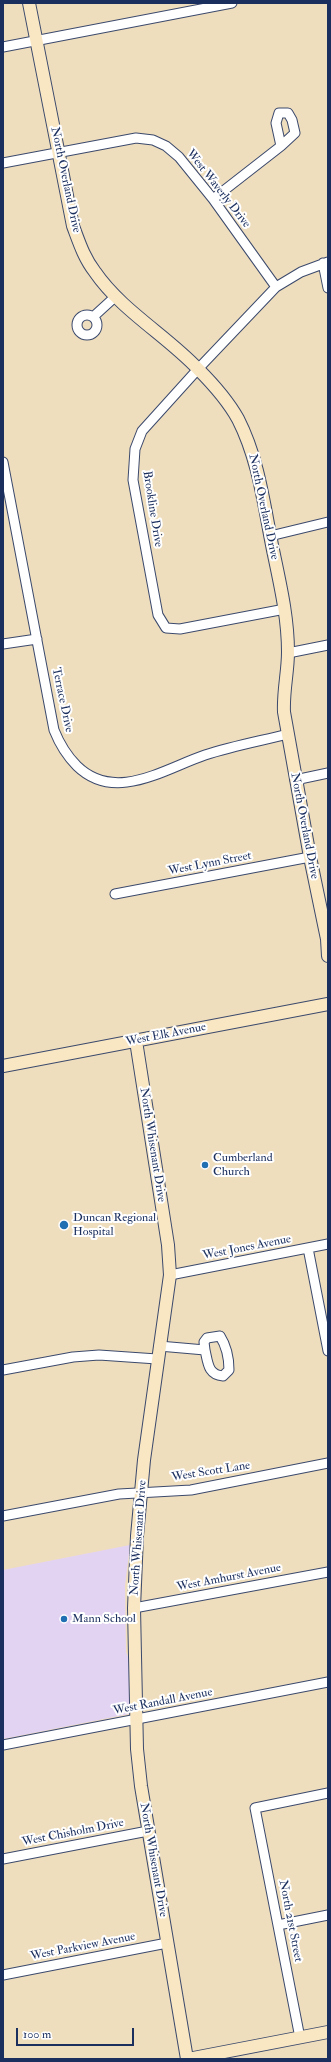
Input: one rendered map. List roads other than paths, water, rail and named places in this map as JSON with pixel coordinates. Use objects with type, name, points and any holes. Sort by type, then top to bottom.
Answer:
[{"type":"street","name":"North Overland Drive","points":[[29,3],[74,226],[83,252],[95,273],[116,296],[198,369],[222,396],[237,418],[251,450],[259,479],[285,609],[288,653],[283,694],[295,780],[327,938],[328,956]]},
{"type":"street","points":[[3,47],[232,3]]},
{"type":"street","name":"West Waverly Drive","points":[[3,163],[58,151],[136,138],[153,140],[166,146],[179,157],[213,199],[276,287]]},
{"type":"street","points":[[213,199],[281,146]]},
{"type":"street","points":[[326,263],[328,288]]},
{"type":"street","name":"Brookline Drive","points":[[285,609],[180,629],[166,628],[158,615],[133,480],[135,449],[142,431],[198,369],[276,287],[301,272],[326,263]]},
{"type":"street","points":[[93,317],[116,296]]},
{"type":"street","name":"Terrace Drive","points":[[3,462],[54,730],[60,746],[83,771],[97,779],[113,783],[133,782],[156,775],[204,756],[288,734]]},
{"type":"street","points":[[270,536],[328,522]]},
{"type":"street","points":[[3,644],[37,638]]},
{"type":"street","points":[[288,653],[328,645]]},
{"type":"street","points":[[295,780],[328,773]]},
{"type":"street","name":"West Lynn Street","points":[[115,894],[310,857]]},
{"type":"street","name":"West Elk Avenue","points":[[3,1066],[328,1004]]},
{"type":"street","name":"North Whisenant Drive","points":[[136,1041],[168,1245],[170,1275],[157,1359],[137,1536],[134,1608],[136,1719],[140,1779],[188,2059]]},
{"type":"street","name":"West Jones Avenue","points":[[170,1275],[328,1244]]},
{"type":"street","points":[[308,1248],[328,1351]]},
{"type":"street","points":[[159,1346],[205,1350]]},
{"type":"street","points":[[3,1370],[72,1357],[99,1355],[157,1359]]},
{"type":"street","name":"West Scott Lane","points":[[3,1516],[119,1494],[192,1490],[328,1463]]},
{"type":"street","name":"West Amhurst Avenue","points":[[134,1608],[328,1572]]},
{"type":"street","name":"West Randall Avenue","points":[[3,1745],[328,1682]]},
{"type":"street","name":"North 21st Street","points":[[300,2038],[255,1808],[328,1794]]},
{"type":"street","name":"West Chisholm Drive","points":[[3,1859],[148,1831]]},
{"type":"street","points":[[278,1925],[328,1915]]},
{"type":"street","name":"West Parkview Avenue","points":[[3,1975],[168,1943]]},
{"type":"street","points":[[188,2059],[328,2032]]},
{"type":"place","name":"Cumberland Church","points":[[205,1165]]},
{"type":"place","name":"Duncan Regional Hospital","points":[[64,1225]]},
{"type":"place","name":"Mann School","points":[[64,1619]]}]
